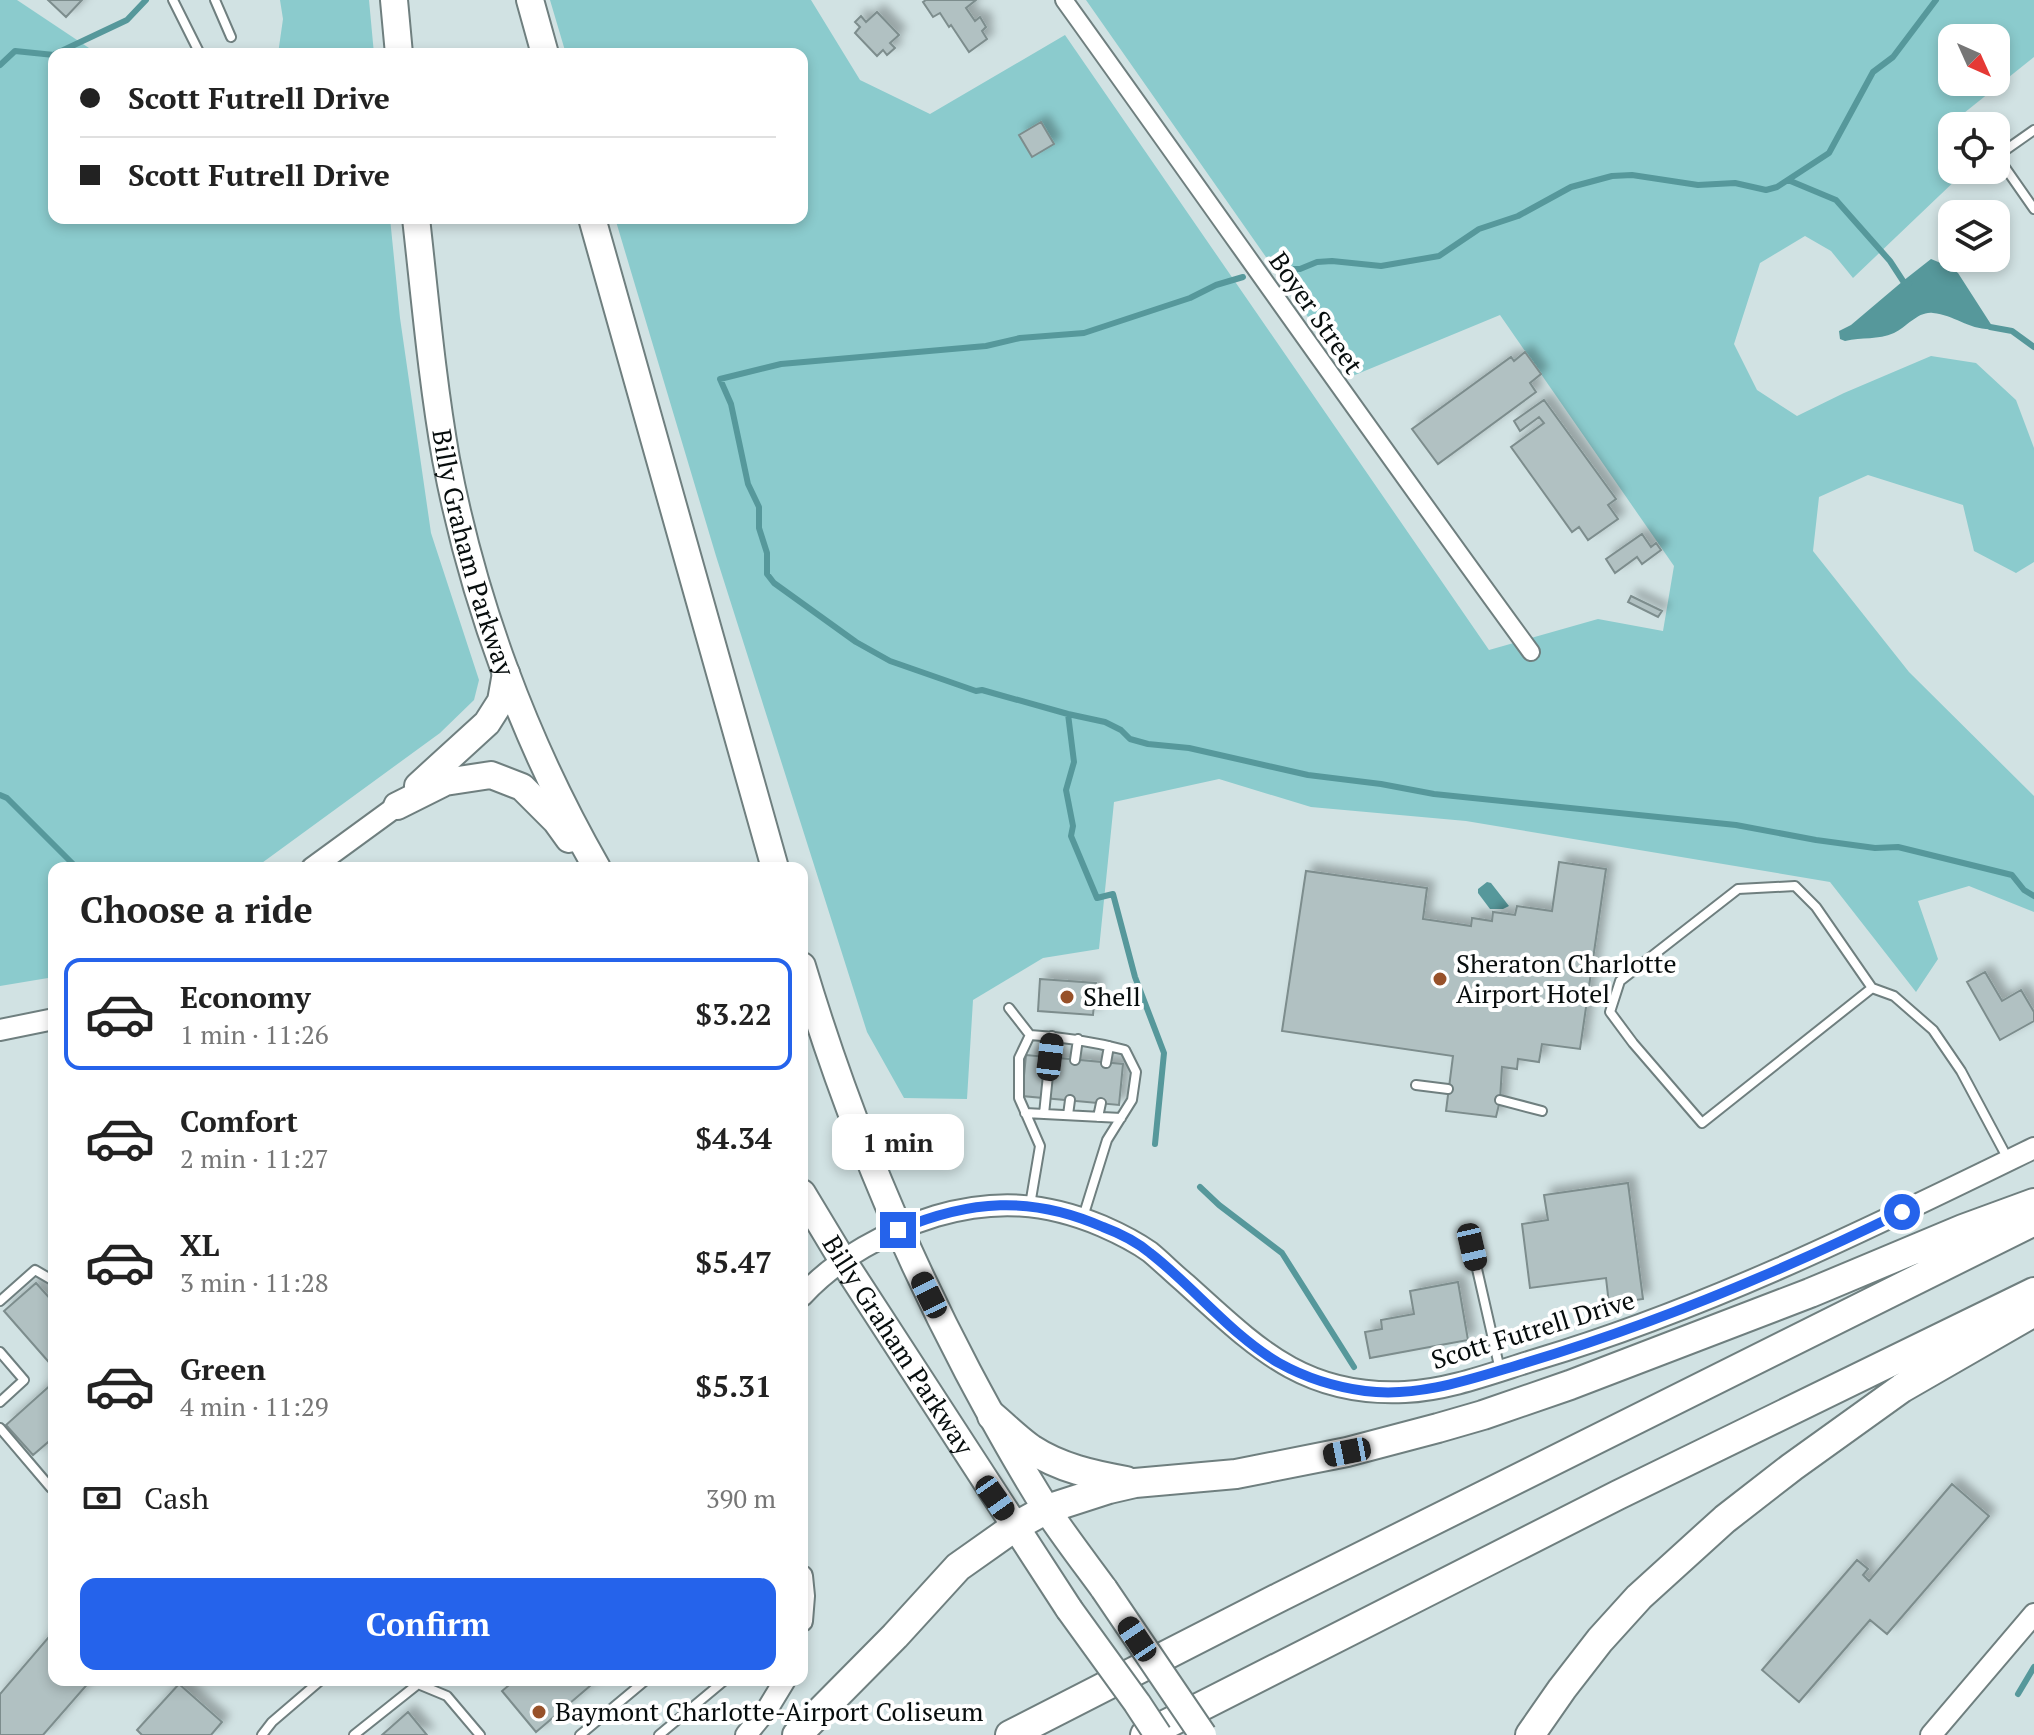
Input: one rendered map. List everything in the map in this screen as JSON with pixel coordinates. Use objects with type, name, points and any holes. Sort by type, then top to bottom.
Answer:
[{"type":"highway","points":[[394,0],[398,48]]},
{"type":"highway","points":[[530,0],[543,48]]},
{"type":"highway","name":"Billy Graham Parkway","points":[[417,224],[440,422],[465,541],[506,673],[545,766],[591,862]]},
{"type":"highway","points":[[594,224],[773,862]]},
{"type":"highway","points":[[397,806],[487,723],[501,701],[506,673]]},
{"type":"highway","points":[[397,806],[445,782],[491,775],[522,787],[556,821],[589,862]]},
{"type":"highway","name":"Billy Graham Parkway","points":[[808,985],[838,1081],[875,1177],[939,1317],[1047,1509],[1203,1735]]},
{"type":"highway","name":"Billy Graham Parkway","points":[[808,1203],[995,1498],[1158,1735]]},
{"type":"highway","points":[[797,1735],[958,1567],[1016,1526],[1047,1509],[1135,1483],[1236,1474],[1347,1452],[1483,1415],[1810,1293],[2034,1203]]},
{"type":"highway","points":[[1010,1735],[1237,1618],[2034,1221]]},
{"type":"highway","points":[[1145,1735],[1604,1502],[2034,1292]]},
{"type":"highway","points":[[1530,1735],[1600,1640],[1639,1597],[1725,1519],[1902,1388],[2034,1312]]},
{"type":"highway","points":[[992,1416],[1031,1448],[1057,1463],[1084,1473],[1135,1483]]},
{"type":"street","name":"Boyer Street","points":[[1064,0],[1531,652]]},
{"type":"street","points":[[320,862],[397,806]]},
{"type":"street","points":[[0,1030],[48,1020]]},
{"type":"street","name":"Scott Futrell Drive","points":[[808,1290],[843,1261],[898,1230],[928,1219],[973,1207],[1007,1204],[1057,1210],[1113,1231],[1149,1251],[1251,1342],[1279,1362],[1334,1385],[1369,1391],[1404,1392],[1459,1383],[1579,1347],[1714,1297],[1849,1238],[2034,1148]]},
{"type":"street","points":[[1931,1735],[2034,1614]]},
{"type":"street","points":[[746,1735],[781,1686]]},
{"type":"lane","points":[[173,0],[197,48]]},
{"type":"lane","points":[[215,0],[231,37]]},
{"type":"lane","points":[[2034,130],[1997,156],[2034,209]]},
{"type":"lane","points":[[1872,988],[1702,1123],[1610,1012],[1620,981],[1738,889],[1795,886],[1816,907],[1872,988],[1894,996],[1933,1030],[1961,1071],[2009,1160]]},
{"type":"lane","points":[[1009,1008],[1030,1035],[1078,1039],[1125,1050],[1136,1072],[1132,1100],[1107,1140],[1083,1218]]},
{"type":"lane","points":[[1030,1035],[1019,1058],[1019,1098],[1040,1146],[1030,1206]]},
{"type":"lane","points":[[1044,1114],[1052,1036]]},
{"type":"lane","points":[[1075,1060],[1078,1039]]},
{"type":"lane","points":[[1106,1063],[1109,1046]]},
{"type":"lane","points":[[1416,1085],[1448,1089]]},
{"type":"lane","points":[[1068,1115],[1070,1100]]},
{"type":"lane","points":[[1500,1100],[1542,1111]]},
{"type":"lane","points":[[1098,1117],[1101,1103]]},
{"type":"lane","points":[[1025,1113],[1121,1118]]},
{"type":"lane","points":[[1472,1247],[1500,1370]]},
{"type":"lane","points":[[0,1301],[35,1270],[48,1278]]},
{"type":"lane","points":[[0,1352],[24,1380],[0,1402]]},
{"type":"lane","points":[[0,1428],[48,1484]]},
{"type":"lane","points":[[262,1735],[272,1722],[314,1686]]},
{"type":"lane","points":[[354,1735],[415,1686]]},
{"type":"lane","points":[[423,1686],[447,1696],[480,1735]]},
{"type":"lane","points":[[580,1735],[639,1686]]},
{"type":"lane","points":[[659,1735],[718,1686]]},
{"type":"shaded area","points":[[0,0],[17,0],[89,48],[48,48],[48,224],[391,224],[400,318],[431,533],[479,680],[474,700],[440,733],[263,862],[48,862],[48,978],[0,986]]},
{"type":"shaded area","points":[[280,0],[369,0],[373,48],[279,48],[283,19]]},
{"type":"shaded area","points":[[550,0],[811,0],[860,80],[930,114],[1065,35],[1489,650],[1598,619],[1663,631],[1674,566],[1500,315],[1350,377],[1086,0],[2034,0],[2034,57],[2010,76],[2010,24],[1938,24],[1938,96],[1985,96],[1965,112],[1938,112],[1938,184],[1952,184],[1853,278],[1831,251],[1805,236],[1760,263],[1734,344],[1757,390],[1797,416],[1931,356],[1976,363],[2016,400],[2034,448],[2034,562],[2016,573],[1974,551],[1963,505],[1868,475],[1819,497],[1813,551],[1909,672],[2034,796],[2034,912],[1969,886],[1918,901],[1938,959],[1916,992],[1830,882],[1466,821],[1311,807],[1219,779],[1114,802],[1099,949],[1043,958],[973,1000],[967,1099],[904,1098],[867,1032],[716,556],[617,224],[808,224],[808,48],[564,48]]},
{"type":"shaded area","points":[[1931,259],[1938,262],[1938,272],[1958,273],[1994,329],[1977,328],[1941,314],[1928,313],[1888,335],[1845,341],[1840,339],[1839,331],[1851,325]]},
{"type":"shaded area","points":[[1487,882],[1509,906],[1490,909],[1478,893],[1478,889]]},
{"type":"building","points":[[48,0],[82,0],[66,17]]},
{"type":"building","points":[[976,0],[966,8],[975,21],[980,17],[986,27],[982,31],[987,39],[969,52],[940,13],[933,17],[923,2]]},
{"type":"building","points":[[877,12],[899,35],[890,43],[895,48],[887,55],[883,50],[877,56],[855,33],[860,27],[855,22],[861,16],[866,22]]},
{"type":"building","points":[[1041,122],[1054,144],[1032,157],[1019,135]]},
{"type":"building","points":[[1525,352],[1541,374],[1530,383],[1536,392],[1438,464],[1412,429],[1511,357],[1514,361]]},
{"type":"building","points":[[1544,400],[1616,499],[1608,505],[1618,519],[1588,540],[1579,527],[1572,532],[1511,447],[1544,423],[1539,417],[1520,431],[1514,421]]},
{"type":"building","points":[[1642,534],[1651,547],[1656,543],[1661,550],[1642,564],[1637,557],[1615,573],[1606,559]]},
{"type":"building","points":[[1631,596],[1662,611],[1658,617],[1628,602]]},
{"type":"building","name":"Sheraton Charlotte Airport Hotel","points":[[1559,862],[1606,869],[1580,1049],[1542,1044],[1539,1062],[1518,1059],[1517,1069],[1502,1067],[1496,1117],[1446,1111],[1453,1056],[1282,1031],[1306,871],[1427,888],[1423,919],[1471,926],[1472,918],[1492,921],[1493,912],[1515,915],[1517,906],[1552,911]]},
{"type":"building","points":[[1985,972],[2002,1001],[2021,990],[2034,1012],[2034,1021],[2000,1040],[1967,982]]},
{"type":"building","name":"Shell","points":[[1040,979],[1096,983],[1093,1015],[1038,1011]]},
{"type":"building","name":"Shell","points":[[1026,1055],[1123,1064],[1119,1105],[1022,1096]]},
{"type":"building","points":[[1628,1183],[1643,1299],[1609,1304],[1606,1278],[1530,1288],[1522,1224],[1548,1220],[1544,1195]]},
{"type":"building","points":[[1458,1282],[1468,1340],[1370,1358],[1365,1332],[1382,1329],[1381,1320],[1414,1314],[1410,1291]]},
{"type":"building","points":[[36,1283],[48,1296],[48,1361],[4,1311]]},
{"type":"building","points":[[48,1387],[48,1442],[33,1455],[6,1425]]},
{"type":"building","points":[[1952,1484],[1989,1516],[1887,1634],[1870,1620],[1799,1702],[1762,1670],[1857,1560],[1868,1569],[1863,1575],[1869,1581]]},
{"type":"building","points":[[48,1638],[48,1686],[86,1686],[43,1735],[0,1735],[0,1694]]},
{"type":"building","points":[[177,1686],[181,1686],[222,1722],[211,1735],[142,1735],[137,1730]]},
{"type":"building","name":"Baymont Charlotte-Airport Coliseum","points":[[508,1686],[590,1686],[536,1732],[502,1691]]},
{"type":"building","points":[[408,1712],[427,1735],[382,1735]]},
{"type":"waterway","points":[[68,48],[127,20],[146,0]]},
{"type":"waterway","points":[[1273,269],[1300,269],[1317,262],[1332,261],[1381,266],[1439,256],[1479,229],[1518,216],[1571,187],[1612,176],[1632,175],[1698,185],[1735,183],[1766,190],[1777,187],[1829,153],[1873,72],[1893,57],[1936,0]]},
{"type":"waterway","points":[[0,65],[15,51],[48,54]]},
{"type":"waterway","points":[[1788,180],[1836,200],[1890,261],[1903,281],[1909,284]]},
{"type":"waterway","points":[[1243,277],[1084,333],[1020,338],[986,346],[781,364],[720,379],[731,404],[748,484],[759,507],[759,528],[767,553],[767,574],[774,583],[856,642],[890,661],[976,691],[1105,722],[1130,739],[1148,744],[1189,748],[1308,775],[1434,794],[1736,825],[1875,848],[1898,847],[2012,875],[2024,890],[2034,896]]},
{"type":"waterway","points":[[1990,327],[2012,331],[2034,347]]},
{"type":"waterway","points":[[1068,714],[1074,762],[1066,790],[1073,826],[1071,836],[1097,898],[1113,894],[1135,977],[1164,1053],[1155,1144]]},
{"type":"waterway","points":[[0,795],[7,798],[71,862]]},
{"type":"waterway","points":[[1200,1187],[1282,1253],[1354,1367]]},
{"type":"waterway","points":[[2018,1694],[2034,1667]]},
{"type":"place","name":"Sheraton Charlotte Airport Hotel","points":[[1440,979]]},
{"type":"place","name":"Shell","points":[[1067,997]]},
{"type":"place","name":"Baymont Charlotte-Airport Coliseum","points":[[539,1712]]},
{"type":"route","points":[[898,1230],[954,1211],[1007,1204],[1057,1210],[1078,1216],[1149,1251],[1251,1342],[1279,1362],[1334,1385],[1369,1391],[1404,1392],[1459,1383],[1643,1324],[1714,1297],[1902,1212]]}]
